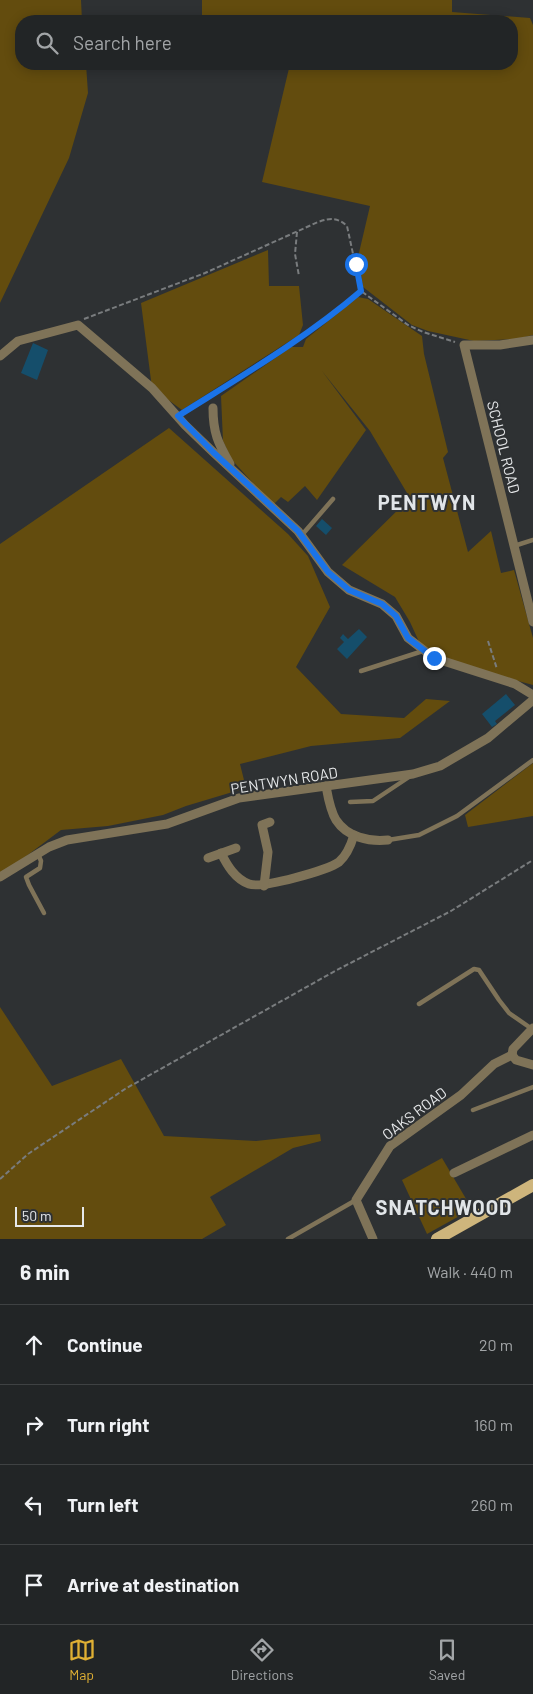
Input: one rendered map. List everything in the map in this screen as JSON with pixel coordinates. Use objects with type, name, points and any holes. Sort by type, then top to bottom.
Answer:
[{"type":"main road","points":[[437,1239],[533,1185]]},
{"type":"street","points":[[0,356],[18,341],[78,325],[152,388],[185,425],[301,536],[328,572],[349,590],[382,604],[396,616],[408,638],[434,658],[515,684],[533,695]]},
{"type":"street","points":[[464,345],[500,344],[533,340]]},
{"type":"street","name":"SCHOOL ROAD","points":[[464,345],[533,622]]},
{"type":"street","points":[[213,408],[213,425],[220,445],[231,465],[263,495],[264,500]]},
{"type":"street","points":[[523,579],[533,577]]},
{"type":"street","name":"PENTWYN ROAD","points":[[0,877],[49,847],[67,840],[167,824],[239,798],[413,774],[440,766],[488,738],[533,700]]},
{"type":"street","points":[[326,786],[336,820],[348,832],[374,841],[388,840]]},
{"type":"street","points":[[264,886],[268,852],[262,825],[270,822]]},
{"type":"street","points":[[221,853],[228,867],[240,879],[249,884],[264,886],[337,863],[346,854],[354,835]]},
{"type":"street","points":[[208,858],[236,848]]},
{"type":"street","points":[[532,1029],[513,1049],[512,1055],[516,1060],[533,1065]]},
{"type":"street","name":"OAKS ROAD","points":[[356,1200],[390,1146],[461,1094],[494,1064],[512,1055]]},
{"type":"street","points":[[454,1174],[533,1135]]},
{"type":"street","points":[[356,1200],[373,1239]]},
{"type":"lane","points":[[301,536],[333,499]]},
{"type":"lane","points":[[514,546],[533,540]]},
{"type":"lane","points":[[361,672],[425,651]]},
{"type":"lane","points":[[388,840],[420,835],[458,816],[533,760]]},
{"type":"lane","points":[[350,802],[373,800],[413,774]]},
{"type":"lane","points":[[38,854],[41,861],[40,868],[26,877],[28,885],[44,913]]},
{"type":"lane","points":[[420,1004],[474,969],[479,970],[509,1013],[532,1029]]},
{"type":"lane","points":[[473,1110],[533,1087]]},
{"type":"lane","points":[[288,1239],[356,1200]]},
{"type":"path","points":[[74,325],[88,317],[204,273],[331,218],[341,220],[347,226],[361,291],[408,325],[423,332],[464,345]]},
{"type":"path","points":[[297,232],[295,254],[299,276]]},
{"type":"path","points":[[178,416],[332,316],[361,291]]},
{"type":"path","points":[[488,641],[497,669],[496,678]]},
{"type":"path","points":[[0,1179],[28,1154],[126,1089],[335,971],[451,911],[533,860]]},
{"type":"shaded area","points":[[0,0],[81,0],[82,15],[15,15],[15,70],[86,70],[88,93],[69,158],[0,303]]},
{"type":"shaded area","points":[[202,0],[452,0],[452,12],[491,15],[202,15]]},
{"type":"shaded area","points":[[518,17],[530,18],[533,25],[533,335],[516,339],[474,341],[428,331],[412,325],[363,287],[358,257],[370,206],[262,182],[289,70],[518,70]]},
{"type":"shaded area","points":[[268,250],[269,286],[299,286],[303,325],[299,335],[182,410],[152,388],[141,303]]},
{"type":"shaded area","points":[[358,297],[368,299],[422,336],[424,354],[448,452],[443,458],[468,552],[491,531],[501,573],[514,570],[533,638],[533,685],[442,660],[421,646],[410,622],[395,597],[342,565],[410,498],[370,431],[322,371],[366,430],[317,500],[305,486],[288,502],[281,497],[273,505],[232,460],[223,441],[221,396],[291,347],[303,347],[306,339]]},
{"type":"shaded area","points":[[169,428],[288,534],[308,556],[330,607],[296,667],[341,714],[404,718],[426,699],[450,701],[400,738],[311,746],[240,764],[246,788],[163,815],[108,826],[61,830],[13,866],[0,873],[0,544]]},
{"type":"shaded area","points":[[533,763],[533,816],[468,827],[465,815]]},
{"type":"shaded area","points":[[0,1007],[52,1086],[121,1059],[164,1136],[256,1141],[320,1134],[321,1141],[293,1148],[210,1197],[226,1225],[202,1239],[0,1239]]},
{"type":"shaded area","points":[[442,1158],[472,1209],[427,1234],[402,1180]]},
{"type":"building","points":[[33,343],[48,350],[37,380],[21,373]]},
{"type":"building","points":[[322,519],[332,528],[326,535],[316,526]]},
{"type":"building","points":[[359,629],[367,637],[347,659],[337,649],[344,642],[340,638],[343,634],[348,639]]},
{"type":"building","points":[[506,694],[515,705],[495,721],[497,724],[492,727],[482,714]]},
{"type":"district","name":"PENTWYN","points":[[427,502]]},
{"type":"district","name":"SNATCHWOOD","points":[[444,1207]]},
{"type":"route","points":[[356,264],[361,291],[332,316],[178,416],[213,452],[298,531],[328,572],[349,590],[382,604],[396,616],[408,638],[434,658]]}]
